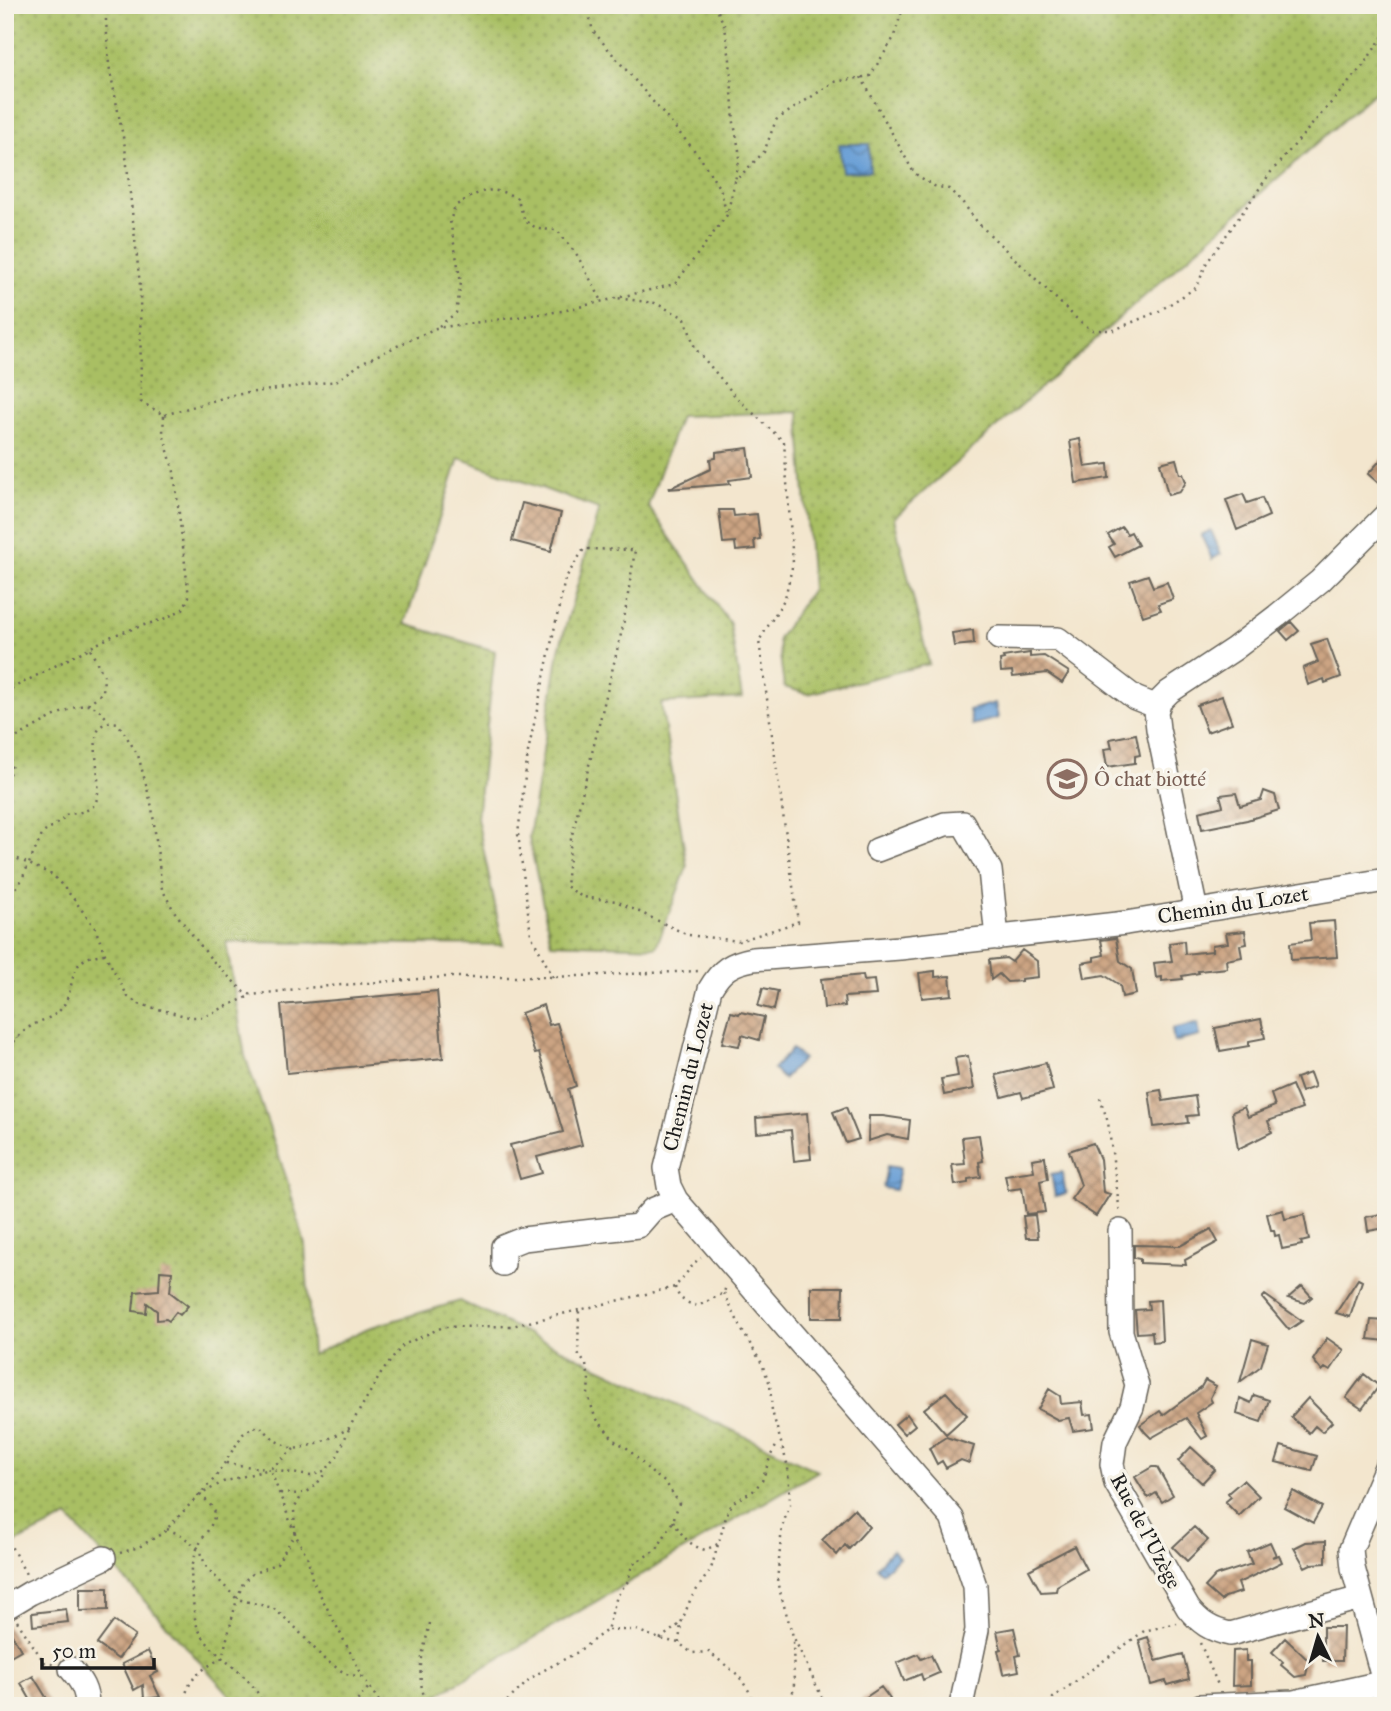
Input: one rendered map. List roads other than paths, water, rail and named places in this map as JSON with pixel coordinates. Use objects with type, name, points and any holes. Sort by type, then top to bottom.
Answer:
[{"type":"street","points":[[1196,911],[1158,729],[1158,707],[1169,692],[1234,649],[1320,581],[1386,515]]},
{"type":"street","points":[[999,638],[1058,639],[1135,698],[1158,707]]},
{"type":"street","points":[[877,850],[945,824],[963,823],[990,870],[997,938]]},
{"type":"street","name":"Chemin du Lozet","points":[[961,1706],[976,1640],[975,1586],[952,1518],[676,1200],[669,1186],[666,1168],[710,989],[722,971],[738,962],[753,959],[900,948],[1126,923],[1386,880]]},
{"type":"street","points":[[503,1264],[503,1247],[523,1239],[638,1226],[652,1210],[676,1200]]},
{"type":"street","name":"Rue de l'Uzège","points":[[1121,1231],[1121,1332],[1137,1385],[1132,1407],[1115,1442],[1112,1464],[1116,1483],[1195,1618],[1216,1631],[1230,1634],[1360,1598]]},
{"type":"street","points":[[1200,1706],[1287,1704],[1385,1682],[1360,1598],[1351,1549],[1386,1467]]},
{"type":"street","points":[[6,1607],[104,1558]]},
{"type":"street","points":[[71,1669],[82,1683],[87,1696],[87,1706]]},
{"type":"water","points":[[839,144],[869,144],[870,171],[842,172]]},
{"type":"water","points":[[1211,530],[1221,554],[1212,559],[1201,535]]},
{"type":"water","points":[[995,703],[998,718],[972,725],[969,710]]},
{"type":"water","points":[[1198,1023],[1200,1036],[1174,1042],[1172,1029]]},
{"type":"water","points":[[792,1049],[803,1059],[783,1079],[773,1069]]},
{"type":"water","points":[[887,1166],[900,1168],[895,1190],[883,1188]]},
{"type":"water","points":[[1062,1172],[1066,1194],[1055,1196],[1051,1174]]},
{"type":"water","points":[[892,1550],[899,1557],[882,1573],[876,1567]]},
{"type":"place","name":"Ô chat biotté","points":[[1067,779]]}]
